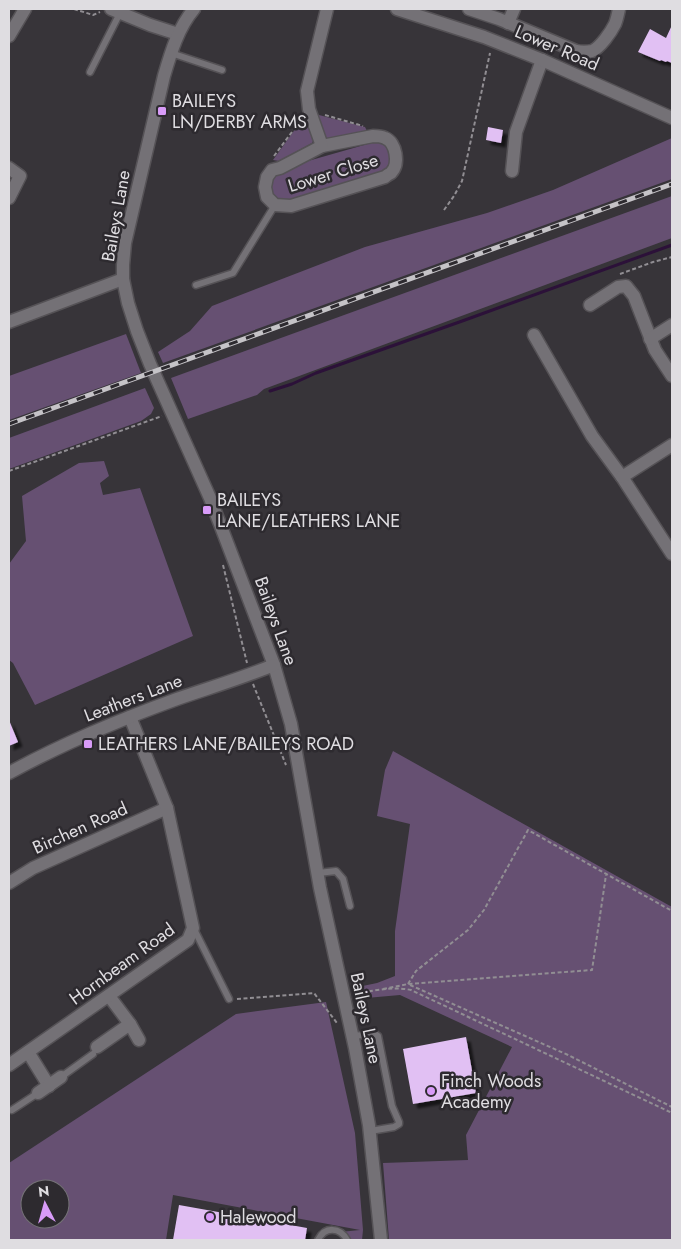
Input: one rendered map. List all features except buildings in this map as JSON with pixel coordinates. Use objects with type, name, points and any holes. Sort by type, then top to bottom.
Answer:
[{"type":"street","points":[[9,36],[25,9]]},
{"type":"street","name":"Baileys Lane","points":[[194,9],[178,34],[163,81],[125,243],[123,279],[137,331],[210,498],[274,665],[291,724],[318,873],[370,1131],[381,1240]]},
{"type":"street","name":"Lower Close","points":[[322,146],[309,110],[307,91],[327,9]]},
{"type":"street","name":"Lower Road","points":[[397,9],[493,40],[672,118]]},
{"type":"street","points":[[468,9],[508,23],[576,52],[591,51],[596,48],[615,24],[619,9]]},
{"type":"street","points":[[508,23],[514,9]]},
{"type":"street","points":[[111,11],[178,34]]},
{"type":"street","points":[[512,172],[516,132],[542,60]]},
{"type":"street","name":"Lower Close","points":[[373,136],[384,137],[390,141],[394,149],[395,165],[392,172],[384,177],[291,206],[275,204],[267,197],[267,177],[272,170],[280,168],[322,146],[373,136]]},
{"type":"street","points":[[9,168],[20,176],[9,198]]},
{"type":"street","points":[[9,322],[123,279]]},
{"type":"street","points":[[590,305],[618,287],[626,286],[634,296],[655,350],[672,376]]},
{"type":"street","points":[[650,339],[672,325]]},
{"type":"street","points":[[534,335],[592,436],[622,477],[672,554]]},
{"type":"street","points":[[622,477],[672,445]]},
{"type":"street","name":"Leathers Lane","points":[[9,773],[74,741],[130,717],[274,665]]},
{"type":"street","name":"Hornbeam Road","points":[[9,1065],[188,940],[193,928],[167,808],[130,717]]},
{"type":"street","name":"Birchen Road","points":[[9,884],[33,868],[167,808]]},
{"type":"street","points":[[109,996],[140,1040]]},
{"type":"street","points":[[95,1051],[130,1024]]},
{"type":"street","points":[[28,1052],[49,1086]]},
{"type":"street","points":[[38,1093],[61,1077]]},
{"type":"lane","points":[[90,72],[111,11]]},
{"type":"lane","points":[[171,53],[222,70]]},
{"type":"lane","points":[[196,285],[233,273],[275,204]]},
{"type":"lane","points":[[318,873],[336,871],[343,879],[350,906]]},
{"type":"lane","points":[[193,928],[230,999]]},
{"type":"lane","points":[[352,1036],[375,1034],[378,1036],[392,1106],[399,1122],[394,1127],[370,1131]]},
{"type":"lane","points":[[61,1077],[95,1051]]},
{"type":"lane","points":[[12,1110],[38,1093]]},
{"type":"lane","points":[[318,1240],[322,1234],[330,1230],[340,1232],[347,1240]]},
{"type":"path","points":[[74,9],[93,14],[111,11]]},
{"type":"path","points":[[444,210],[462,181],[493,40]]},
{"type":"path","points":[[272,170],[271,161],[309,110],[367,127],[373,136]]},
{"type":"path","points":[[618,275],[672,257]]},
{"type":"path","points":[[9,471],[172,412]]},
{"type":"path","points":[[221,558],[250,675],[288,772]]},
{"type":"path","points":[[408,984],[416,971],[468,930],[474,923],[484,910],[528,830],[672,911]]},
{"type":"path","points":[[606,874],[592,970],[408,984],[354,994],[394,988],[411,990],[672,1113]]},
{"type":"path","points":[[408,984],[568,1055],[672,1107]]},
{"type":"path","points":[[230,999],[314,993],[338,1024]]},
{"type":"shaded area","points":[[319,115],[365,127],[367,131],[327,139],[318,117]]},
{"type":"shaded area","points":[[301,121],[308,122],[314,139],[312,143],[279,161],[273,160]]},
{"type":"shaded area","points":[[672,138],[672,179],[163,363],[158,352],[190,331],[212,306],[365,247],[487,213],[553,190]]},
{"type":"shaded area","points":[[378,141],[391,151],[388,165],[377,173],[288,202],[279,199],[272,192],[271,178],[280,169]]},
{"type":"shaded area","points":[[672,196],[672,238],[264,389],[257,395],[188,419],[171,378]]},
{"type":"shaded area","points":[[126,334],[141,373],[9,420],[9,376]]},
{"type":"shaded area","points":[[145,388],[154,408],[151,414],[141,421],[9,469],[9,438]]},
{"type":"shaded area","points":[[104,461],[109,476],[100,483],[103,495],[140,488],[193,636],[35,705],[13,663],[9,660],[9,564],[26,541],[22,496],[79,463]]},
{"type":"shaded area","points":[[393,751],[672,907],[672,1240],[389,1240],[383,1163],[468,1160],[466,1135],[512,1047],[400,995],[355,999],[353,988],[377,983],[395,976],[395,931],[410,824],[377,816],[385,770]]},
{"type":"shaded area","points":[[326,1002],[355,1133],[363,1230],[362,1240],[342,1240],[340,1232],[360,1230],[173,1195],[166,1240],[9,1240],[9,1163],[236,1014]]},
{"type":"waterway","points":[[270,391],[672,245]]},
{"type":"railway","points":[[9,424],[672,184]]},
{"type":"place","name":"BAILEYS LN/DERBY ARMS","points":[[162,111]]},
{"type":"place","name":"BAILEYS LANE/LEATHERS LANE","points":[[207,510]]},
{"type":"place","name":"LEATHERS LANE/BAILEYS ROAD","points":[[88,744]]},
{"type":"place","name":"Finch Woods Academy","points":[[431,1091]]},
{"type":"place","name":"Halewood","points":[[210,1217]]}]
